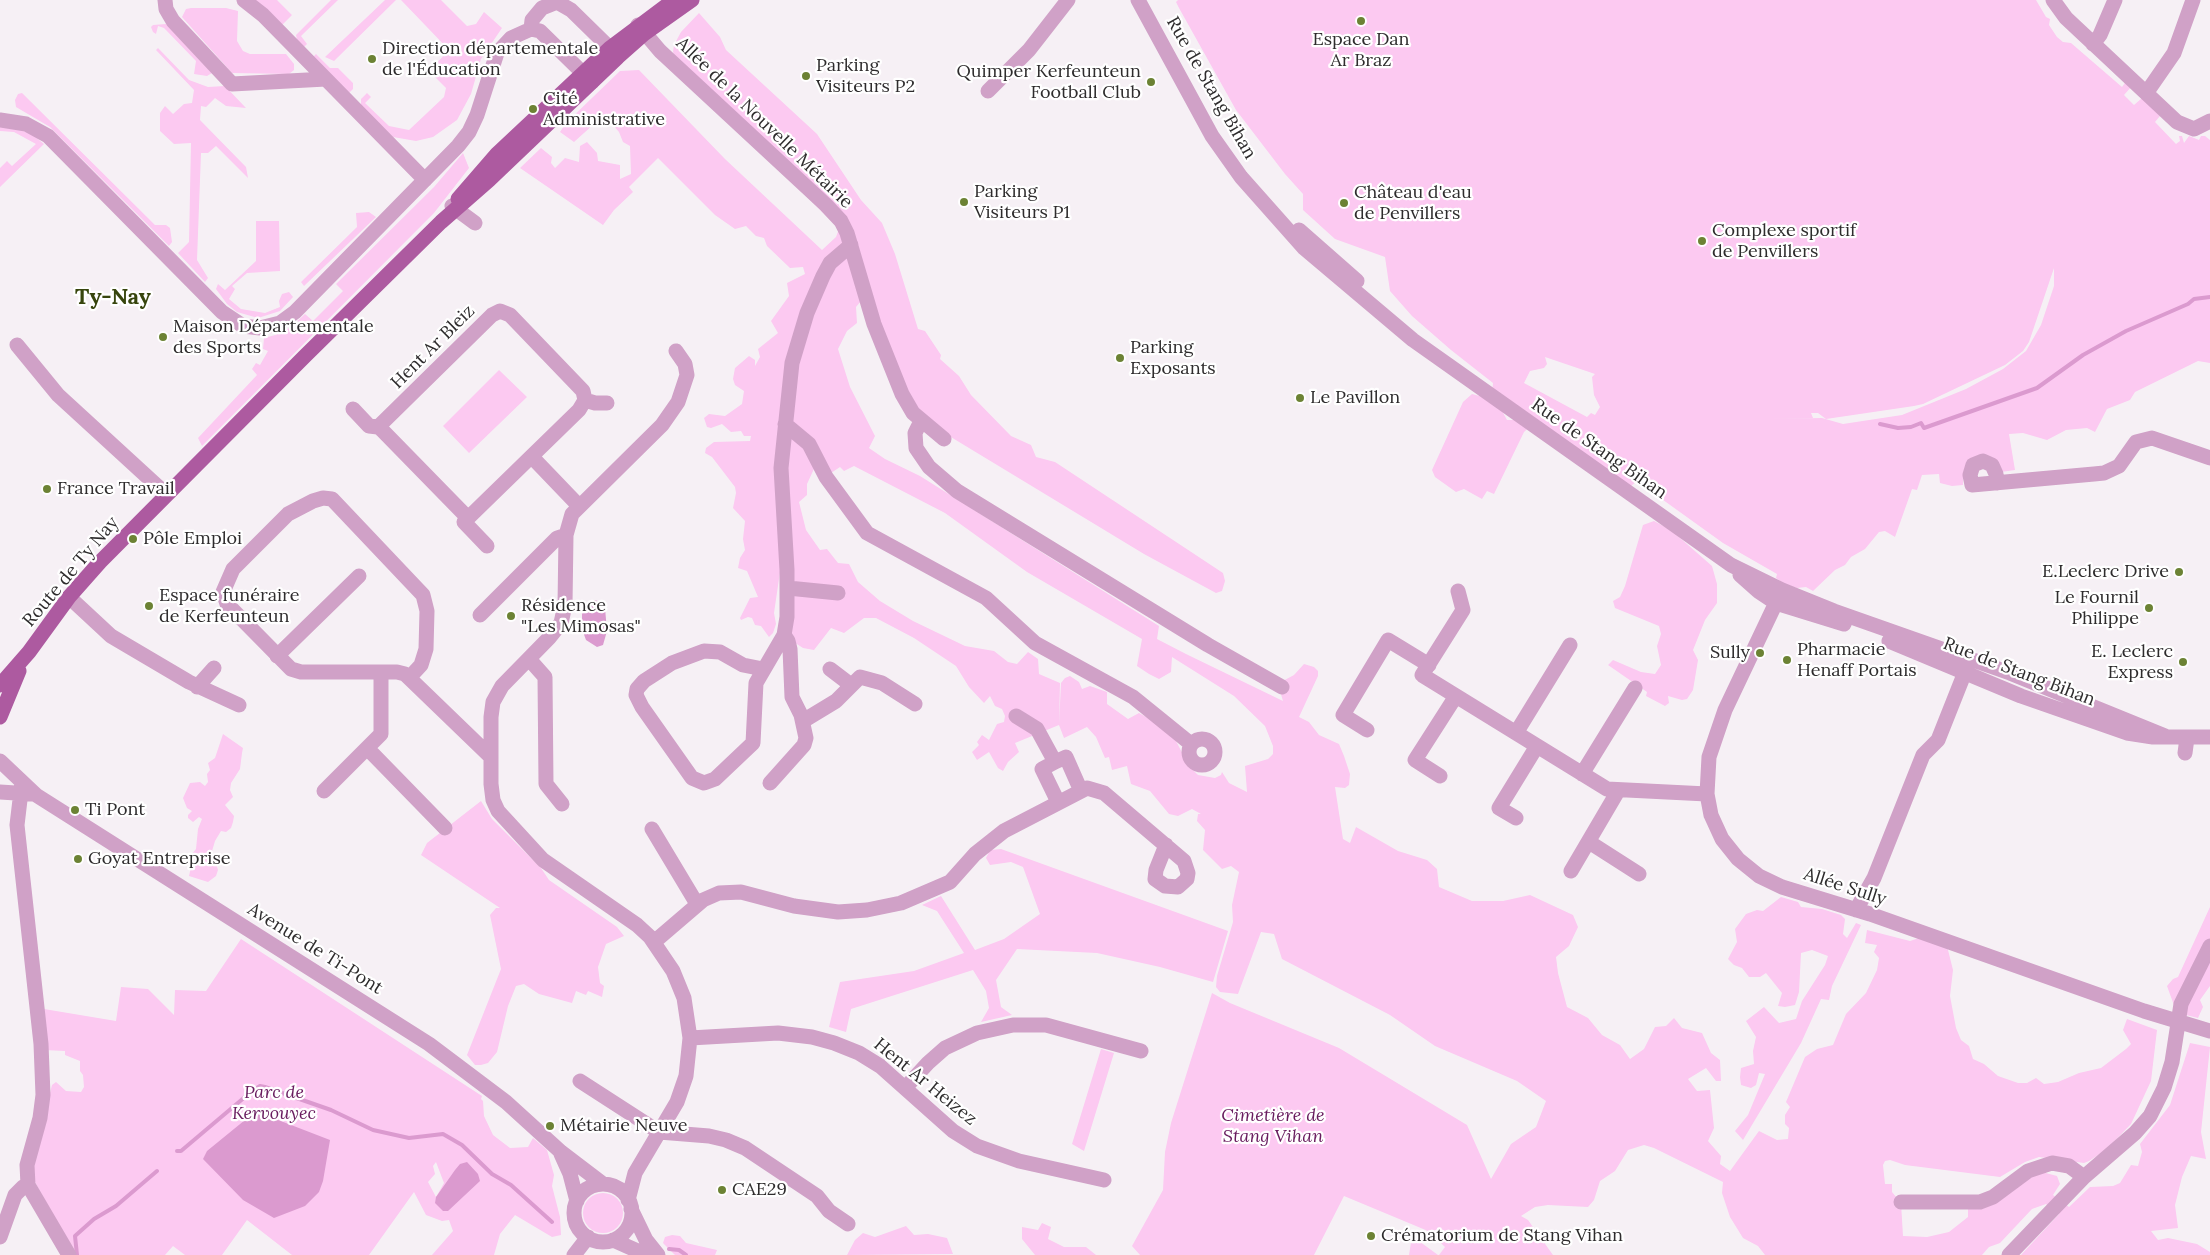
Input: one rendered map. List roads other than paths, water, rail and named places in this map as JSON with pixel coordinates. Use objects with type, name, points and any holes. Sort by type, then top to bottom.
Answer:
[{"type":"main road","points":[[641,29],[674,0]]},
{"type":"main road","points":[[641,29],[692,0]]},
{"type":"main road","name":"Route de Ty Nay","points":[[0,685],[29,652],[69,597],[114,546],[453,208],[489,180],[588,77],[641,29]]},
{"type":"main road","name":"Route de Ty Nay","points":[[0,717],[15,678],[29,652]]},
{"type":"street","points":[[165,0],[166,9],[172,20],[232,84],[326,79]]},
{"type":"street","points":[[244,0],[256,8],[425,180]]},
{"type":"street","points":[[988,91],[1028,50],[1068,0]]},
{"type":"street","points":[[2053,0],[2066,18],[2181,124],[2194,129],[2210,121]]},
{"type":"street","points":[[2093,44],[2100,35],[2115,0]]},
{"type":"street","points":[[2147,92],[2174,53],[2193,0]]},
{"type":"street","name":"Rue de Stang Bihan","points":[[1139,1],[1212,136],[1234,168],[1299,244],[1362,292],[1413,340],[1636,490],[1731,565],[1752,586],[1809,606],[1826,607],[1882,629],[2010,672],[2164,736]]},
{"type":"street","points":[[531,29],[532,20],[542,8],[557,2],[571,10],[614,52]]},
{"type":"street","points":[[0,120],[26,124],[48,136],[222,312],[235,322],[251,328],[272,326],[295,312],[458,146],[469,132],[497,53],[511,38],[531,29],[540,31],[588,77]]},
{"type":"street","name":"Allée de la Nouvelle Métairie","points":[[641,29],[841,221],[851,246],[869,308],[897,382],[907,403],[921,421],[944,439]]},
{"type":"street","points":[[453,208],[475,223]]},
{"type":"street","points":[[764,669],[743,665],[720,652],[704,651],[672,663],[644,681],[637,689],[636,695],[642,707],[692,778],[704,783],[715,779],[750,746],[754,734],[755,689],[764,669],[784,635],[788,588],[782,468],[792,363],[807,313],[830,264],[851,246]]},
{"type":"street","name":"Hent Ar Bleiz","points":[[378,427],[492,315],[500,311],[510,315],[550,356],[583,391],[585,400]]},
{"type":"street","points":[[17,345],[58,395],[166,494]]},
{"type":"street","points":[[613,1240],[626,1231],[630,1224],[630,1204],[635,1173],[682,1091],[688,1064],[690,1038],[686,1008],[679,984],[654,942],[637,925],[578,887],[543,860],[503,818],[493,800],[491,757],[493,702],[502,686],[554,632],[563,618],[568,522],[579,506],[670,416],[683,391],[688,375],[685,364],[676,351]]},
{"type":"street","points":[[487,546],[464,522],[579,410],[585,400],[595,403],[607,403]]},
{"type":"street","points":[[353,409],[369,426],[378,427],[468,518]]},
{"type":"street","points":[[921,421],[915,433],[916,448],[929,466],[957,491],[1184,630],[1282,687]]},
{"type":"street","points":[[785,424],[809,444],[826,477],[867,533],[986,598],[1035,643],[1133,697],[1191,744]]},
{"type":"street","points":[[1997,483],[2104,473],[2119,466],[2132,446],[2146,438],[2159,439],[2210,458]]},
{"type":"street","points":[[532,457],[579,506]]},
{"type":"street","points":[[409,678],[421,665],[426,649],[427,610],[423,595],[332,499],[323,498],[313,501],[288,514],[236,564],[227,581],[223,598],[231,610],[291,669],[301,672],[401,672],[491,757]]},
{"type":"street","points":[[480,615],[558,538],[566,535]]},
{"type":"street","points":[[277,656],[359,576]]},
{"type":"street","points":[[788,588],[838,593]]},
{"type":"street","points":[[1458,591],[1463,610],[1422,675],[1607,789],[1707,794]]},
{"type":"street","name":"Rue de Stang Bihan","points":[[1779,596],[2021,696],[2127,733],[2187,738],[2210,737]]},
{"type":"street","name":"Allée Sully","points":[[1779,596],[1720,721],[1709,757],[1707,794],[1711,816],[1722,839],[1738,859],[1753,872],[1782,886],[2177,1022],[2210,1031]]},
{"type":"street","points":[[69,597],[111,636],[197,686],[239,706]]},
{"type":"street","points":[[770,783],[804,745],[806,738],[804,721],[792,697],[790,649],[784,635]]},
{"type":"street","points":[[1367,730],[1343,715],[1388,640],[1429,665]]},
{"type":"street","points":[[1516,733],[1570,645]]},
{"type":"street","points":[[1913,651],[1928,650],[1988,672],[2010,672],[2021,696]]},
{"type":"street","points":[[529,659],[545,677],[546,784],[562,804]]},
{"type":"street","points":[[197,686],[214,668]]},
{"type":"street","points":[[830,669],[851,685]]},
{"type":"street","points":[[324,791],[382,732],[382,672]]},
{"type":"street","points":[[1856,910],[1874,878],[1923,755],[1938,740],[1965,672]]},
{"type":"street","points":[[804,721],[836,701],[860,677],[869,678],[889,686],[915,704]]},
{"type":"street","points":[[1582,774],[1635,688]]},
{"type":"street","points":[[1440,776],[1416,760],[1456,696]]},
{"type":"street","points":[[1016,716],[1037,729],[1055,762]]},
{"type":"street","points":[[2185,753],[2187,738]]},
{"type":"street","points":[[1516,818],[1499,808],[1537,746]]},
{"type":"street","points":[[367,748],[445,828]]},
{"type":"street","points":[[1058,802],[1042,768],[1066,757],[1081,791]]},
{"type":"street","name":"Avenue de Ti-Pont","points":[[0,761],[26,790],[429,1044],[506,1102],[561,1152],[607,1185]]},
{"type":"street","points":[[654,942],[697,904],[712,895],[734,892],[822,910],[856,912],[885,907],[950,882],[976,854],[1004,831],[1058,802],[1091,788],[1104,793],[1166,845]]},
{"type":"street","points":[[26,790],[17,825],[44,1084],[40,1118],[27,1165],[28,1185],[69,1255]]},
{"type":"street","name":"Avenue de Ti-Pont","points":[[0,792],[26,790]]},
{"type":"street","points":[[1571,871],[1618,791]]},
{"type":"street","points":[[652,829],[697,904]]},
{"type":"street","points":[[1589,842],[1639,874]]},
{"type":"street","points":[[2009,1255],[2084,1177],[2135,1134],[2150,1116],[2164,1088],[2172,1062],[2181,1004],[2210,946]]},
{"type":"street","points":[[904,1088],[928,1063],[946,1048],[972,1035],[1013,1025],[1046,1026],[1141,1051]]},
{"type":"street","name":"Hent Ar Heizez","points":[[690,1038],[778,1033],[812,1037],[840,1045],[865,1056],[952,1131],[984,1150],[1019,1161],[1104,1180]]},
{"type":"street","points":[[580,1081],[660,1132],[699,1135],[736,1143],[817,1196],[829,1211],[848,1224]]},
{"type":"street","name":"Avenue de Ti-Pont","points":[[561,1152],[570,1174],[577,1201]]},
{"type":"street","points":[[1901,1202],[1980,1202],[1992,1197],[2028,1171],[2052,1163],[2070,1166],[2084,1177]]},
{"type":"street","points":[[635,1173],[607,1185],[587,1189],[577,1201],[574,1212],[575,1220],[578,1227],[588,1237],[596,1241],[613,1240],[647,1255]]},
{"type":"street","points":[[0,1237],[15,1195],[23,1186],[28,1185]]},
{"type":"street","points":[[607,1185],[619,1189],[630,1204],[646,1240],[658,1255]]},
{"type":"street","points":[[574,1255],[588,1237]]},
{"type":"waterway","points":[[1880,424],[1898,428],[1911,427],[1921,423],[1924,428],[2037,388],[2083,355],[2126,331],[2188,304],[2194,299],[2210,297]]},
{"type":"waterway","points":[[177,1151],[181,1151],[260,1086],[331,1110],[373,1130],[409,1138],[443,1134],[462,1145],[492,1174],[511,1185],[552,1222]]},
{"type":"waterway","points":[[77,1255],[75,1236],[94,1219],[116,1206],[157,1171]]},
{"type":"waterway","points":[[669,1249],[679,1250],[686,1255]]},
{"type":"place","name":"Espace Dan Ar Braz","points":[[1361,21]]},
{"type":"place","name":"Direction départementale de l'Éducation","points":[[372,59]]},
{"type":"place","name":"Parking Visiteurs P2","points":[[806,76]]},
{"type":"place","name":"Quimper Kerfeunteun Football Club","points":[[1151,82]]},
{"type":"place","name":"Cité Administrative","points":[[533,109]]},
{"type":"place","name":"Parking Visiteurs P1","points":[[964,202]]},
{"type":"place","name":"Château d'eau de Penvillers","points":[[1344,203]]},
{"type":"place","name":"Complexe sportif de Penvillers","points":[[1702,241]]},
{"type":"place","name":"Maison Départementale des Sports","points":[[163,337]]},
{"type":"place","name":"Parking Exposants","points":[[1120,358]]},
{"type":"place","name":"Le Pavillon","points":[[1300,398]]},
{"type":"place","name":"France Travail","points":[[47,489]]},
{"type":"place","name":"Pôle Emploi","points":[[133,539]]},
{"type":"place","name":"E.Leclerc Drive","points":[[2179,572]]},
{"type":"place","name":"Espace funéraire de Kerfeunteun","points":[[149,606]]},
{"type":"place","name":"Le Fournil Philippe","points":[[2149,608]]},
{"type":"place","name":"Résidence \"Les Mimosas\"","points":[[511,616]]},
{"type":"place","name":"Sully","points":[[1760,653]]},
{"type":"place","name":"Pharmacie Henaff Portais","points":[[1787,660]]},
{"type":"place","name":"E. Leclerc Express","points":[[2183,662]]},
{"type":"place","name":"Ti Pont","points":[[75,810]]},
{"type":"place","name":"Goyat Entreprise","points":[[78,859]]},
{"type":"place","name":"Métairie Neuve","points":[[550,1126]]},
{"type":"place","name":"CAE29","points":[[722,1190]]},
{"type":"place","name":"Crématorium de Stang Vihan","points":[[1371,1236]]},
{"type":"district","name":"Ty-Nay","points":[[113,298]]},
{"type":"park label","name":"Parc de Kervouyec","points":[[274,1103]]},
{"type":"park label","name":"Cimetière de Stang Vihan","points":[[1273,1126]]}]
